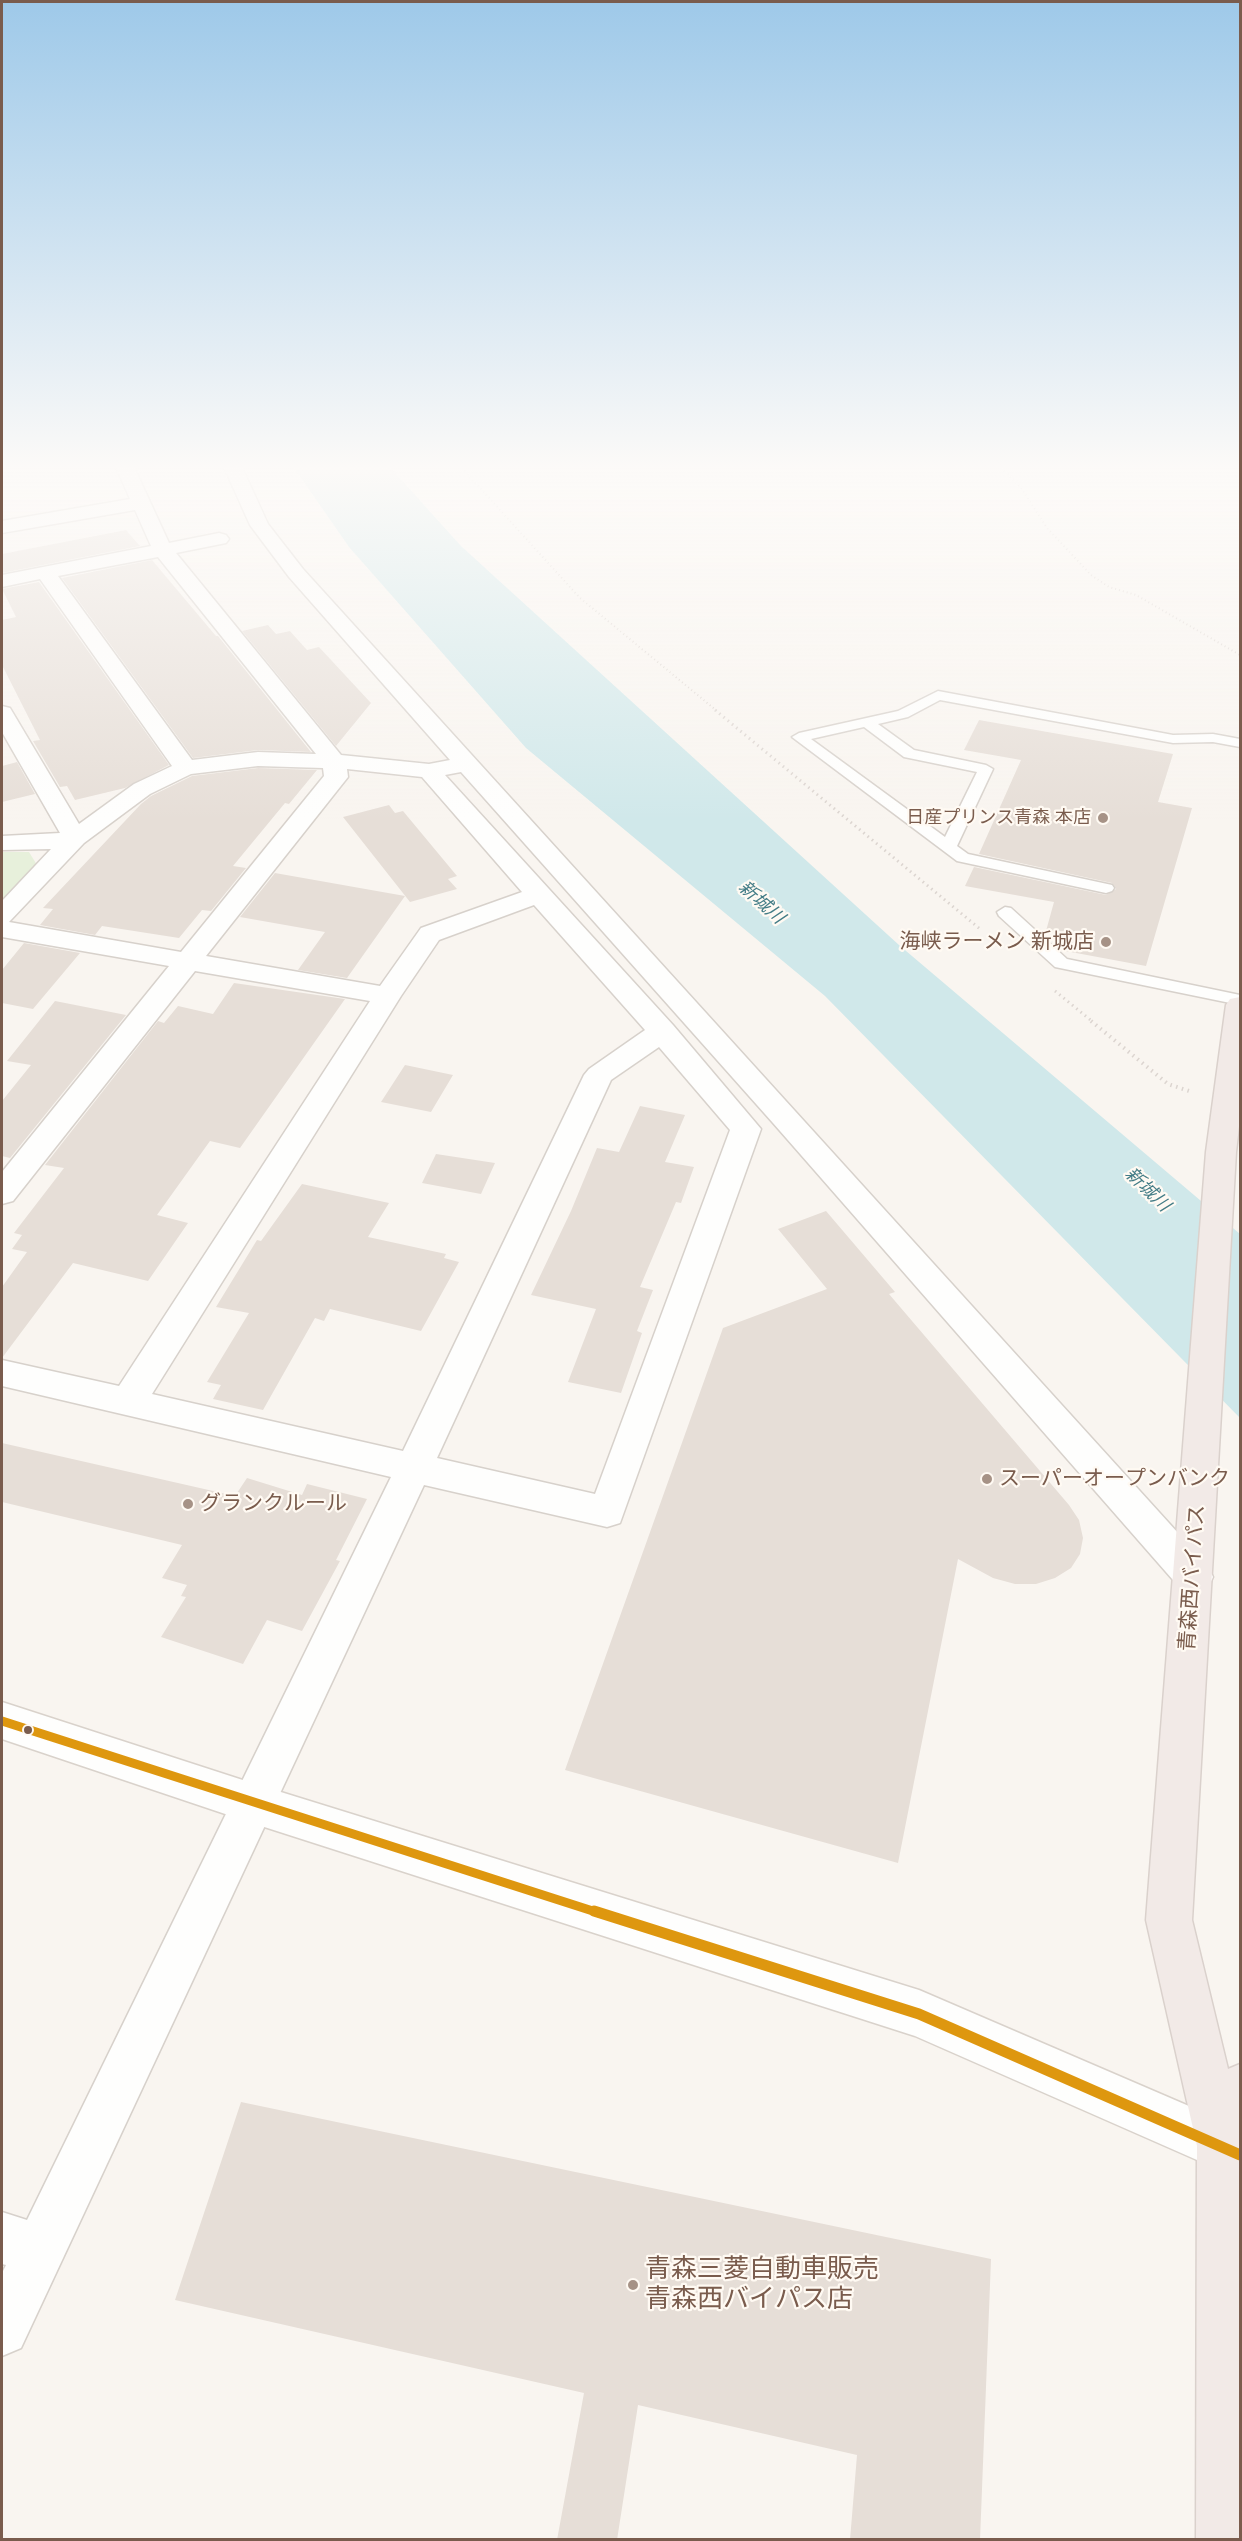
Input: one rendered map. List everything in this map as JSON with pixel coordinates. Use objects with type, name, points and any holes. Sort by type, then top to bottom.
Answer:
[{"type":"highway","name":"青森西バイパス","points":[[1231,2151],[1169,1920],[1221,1152],[1240,1005]]},
{"type":"highway","name":"青森西バイパス","points":[[1225,2540],[1231,2151],[1240,2088]]},
{"type":"street","points":[[53,584],[186,768]]},
{"type":"street","points":[[2,1193],[336,777],[334,761],[190,584]]},
{"type":"street","points":[[305,584],[784,1116],[1194,1562]]},
{"type":"street","points":[[2,713],[75,838]]},
{"type":"street","points":[[2,915],[75,838],[142,789],[186,768],[258,759],[334,761],[429,771],[466,764]]},
{"type":"street","points":[[2,1373],[607,1512],[746,1129],[663,1031],[537,895],[429,771]]},
{"type":"street","points":[[2,843],[37,843],[75,838]]},
{"type":"street","points":[[128,1402],[387,996],[430,934],[537,895]]},
{"type":"street","points":[[2,929],[387,996]]},
{"type":"street","points":[[2,2329],[20,2244],[255,1804],[412,1467],[599,1075],[663,1031]]},
{"type":"street","points":[[2,1721],[255,1804],[919,2014],[1231,2151]]},
{"type":"lane","points":[[1106,888],[963,858],[799,736],[903,714],[938,695],[1173,739],[1213,738],[1240,743]]},
{"type":"lane","points":[[866,722],[909,754],[986,769],[948,847]]},
{"type":"lane","points":[[1005,912],[1061,963],[1240,1000]]},
{"type":"path","points":[[567,584],[580,598],[984,932]]},
{"type":"path","points":[[1104,584],[1136,595],[1240,655]]},
{"type":"path","points":[[1049,986],[1168,1084],[1226,1102]]},
{"type":"green space","points":[[2,852],[29,852],[37,865],[2,902]]},
{"type":"water","name":"新城川","points":[[381,584],[502,584],[899,945],[1240,1234],[1240,1418],[825,996],[526,748]]},
{"type":"building","points":[[40,584],[169,765],[125,788],[75,800],[67,786],[60,787],[33,741],[40,740],[2,665],[2,620],[16,617],[2,589]]},
{"type":"building","points":[[66,584],[172,584],[218,636],[311,752],[258,750],[193,758]]},
{"type":"building","points":[[268,625],[276,634],[290,631],[307,650],[319,647],[371,703],[336,746],[242,631]]},
{"type":"building","points":[[979,720],[1173,754],[1158,802],[1192,808],[1146,966],[1060,950],[1063,934],[1046,931],[1054,902],[965,886],[974,867],[1106,895],[1116,889],[1112,883],[979,854],[1021,760],[964,750]]},
{"type":"building","points":[[17,762],[35,794],[2,802],[2,766]]},
{"type":"building","points":[[258,768],[317,770],[289,804],[285,803],[233,866],[246,868],[211,911],[202,910],[179,938],[102,926],[95,935],[40,925],[53,909],[43,908],[151,796],[192,776]]},
{"type":"building","points":[[389,805],[395,813],[403,811],[457,876],[448,879],[457,889],[410,902],[343,817]]},
{"type":"building","points":[[275,873],[405,896],[347,978],[298,970],[325,932],[240,917]]},
{"type":"building","points":[[24,943],[80,953],[33,1009],[2,1003],[2,970]]},
{"type":"building","points":[[234,983],[345,999],[240,1148],[210,1141],[157,1215],[188,1223],[148,1281],[73,1263],[2,1358],[2,1287],[27,1252],[12,1249],[22,1235],[14,1233],[64,1168],[45,1165],[158,1021],[164,1023],[178,1006],[213,1014]]},
{"type":"building","points":[[55,1001],[126,1015],[10,1158],[2,1156],[2,1101],[31,1065],[7,1061]]},
{"type":"building","points":[[405,1065],[453,1075],[431,1112],[381,1102]]},
{"type":"building","points":[[640,1106],[685,1115],[665,1162],[694,1167],[681,1203],[676,1202],[640,1287],[653,1290],[637,1331],[642,1333],[621,1393],[568,1382],[596,1309],[531,1295],[571,1211],[597,1148],[619,1152]]},
{"type":"building","points":[[436,1154],[495,1163],[481,1194],[422,1183]]},
{"type":"building","points":[[302,1184],[389,1203],[368,1237],[446,1254],[444,1258],[459,1262],[421,1331],[330,1309],[324,1321],[315,1318],[263,1410],[213,1399],[221,1385],[207,1382],[249,1313],[216,1307],[257,1240],[261,1241]]},
{"type":"building","points":[[826,1211],[895,1292],[889,1294],[1069,1505],[1079,1520],[1083,1538],[1080,1554],[1071,1568],[1055,1578],[1036,1584],[1015,1584],[993,1578],[958,1559],[898,1863],[565,1770],[723,1328],[827,1289],[778,1229]]},
{"type":"building","points":[[2,1443],[235,1496],[247,1478],[302,1495],[307,1484],[367,1499],[336,1560],[340,1561],[302,1631],[267,1620],[243,1664],[161,1637],[186,1597],[181,1596],[187,1585],[162,1578],[182,1545],[2,1502]]},
{"type":"building","points":[[241,2102],[991,2259],[980,2540],[850,2540],[857,2455],[638,2405],[617,2540],[557,2540],[584,2393],[175,2300]]},
{"type":"transit line","points":[[2,1721],[255,1804],[919,2014],[1240,2155]]},
{"type":"place","name":"日産プリンス青森 本店","points":[[1103,818]]},
{"type":"place","name":"海峡ラーメン 新城店","points":[[1106,942]]},
{"type":"place","name":"スーパーオープンバンク","points":[[987,1479]]},
{"type":"place","name":"グランクルール","points":[[188,1504]]},
{"type":"place","name":"青森三菱自動車販売 青森西バイパス店","points":[[633,2285]]}]
